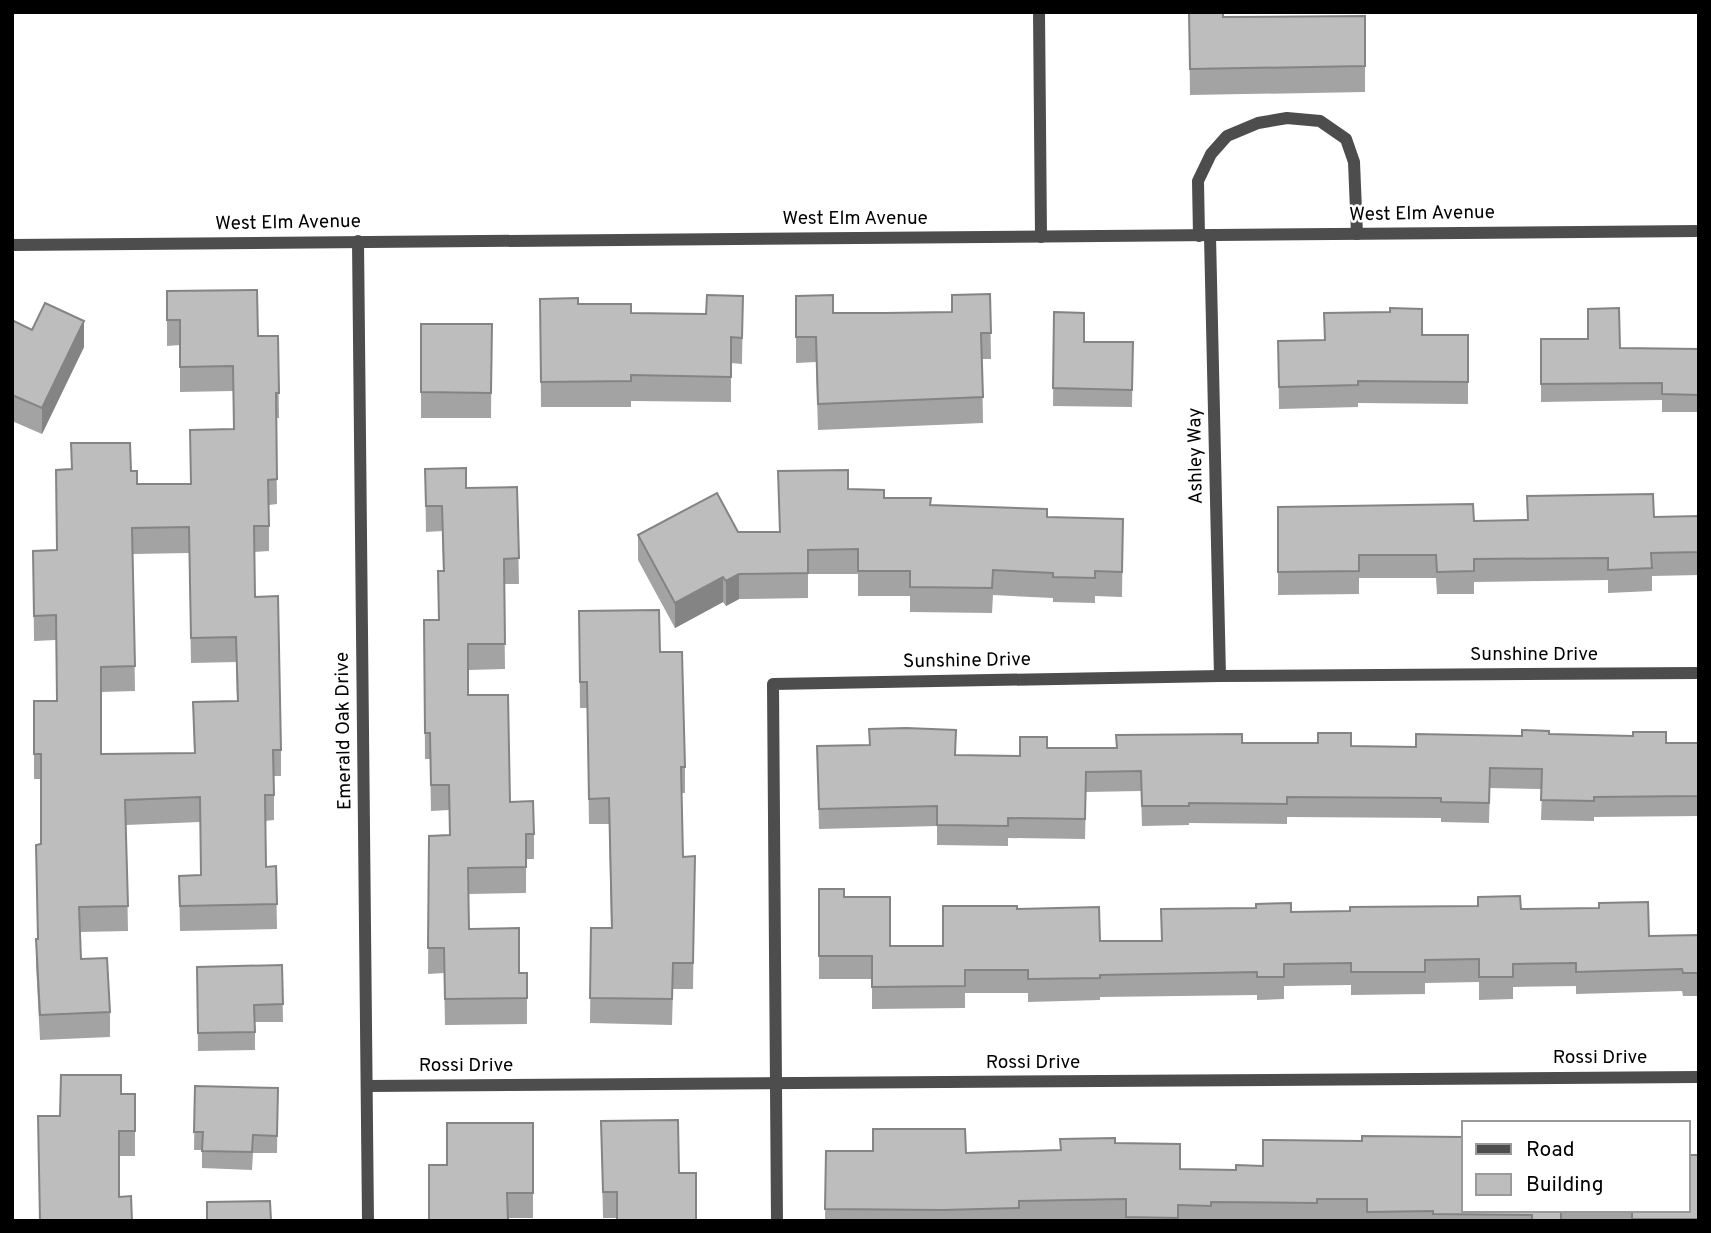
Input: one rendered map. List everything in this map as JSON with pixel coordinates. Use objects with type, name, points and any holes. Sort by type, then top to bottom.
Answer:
[{"type":"street","points":[[1039,12],[1041,237]]},
{"type":"street","name":"Ashley Way","points":[[1220,676],[1205,236],[1198,181],[1211,154],[1227,136],[1258,123],[1287,118],[1320,121],[1346,139],[1354,162],[1357,234]]},
{"type":"street","name":"West Elm Avenue","points":[[12,245],[1699,231]]},
{"type":"street","name":"Emerald Oak Drive","points":[[358,241],[368,1221]]},
{"type":"street","name":"Sunshine Drive","points":[[776,1221],[773,684],[1220,676],[1699,673]]},
{"type":"street","name":"Rossi Drive","points":[[367,1086],[1699,1077]]},
{"type":"building","points":[[1189,12],[1223,12],[1223,17],[1365,16],[1365,66],[1190,69]]},
{"type":"building","points":[[257,290],[258,336],[278,336],[277,479],[268,480],[269,526],[254,526],[255,597],[278,596],[281,750],[273,750],[274,795],[265,795],[266,867],[276,866],[277,904],[180,906],[179,876],[201,875],[200,797],[125,800],[128,906],[79,907],[81,959],[107,958],[110,1012],[40,1015],[36,939],[36,845],[41,844],[41,754],[34,754],[34,701],[57,701],[56,615],[34,616],[33,551],[57,550],[56,470],[72,469],[71,443],[130,443],[131,471],[137,471],[137,484],[191,484],[190,430],[234,429],[233,366],[180,367],[180,320],[167,320],[167,291]],"holes":[[[189,527],[191,638],[236,637],[238,701],[193,702],[195,753],[101,754],[101,667],[135,666],[132,528]]]},
{"type":"building","points":[[990,294],[991,333],[981,333],[983,397],[818,404],[816,337],[796,337],[796,296],[833,295],[833,313],[885,313],[952,312],[952,295]]},
{"type":"building","points":[[707,295],[743,296],[742,338],[731,337],[731,377],[631,375],[631,381],[541,382],[540,299],[578,298],[578,304],[631,304],[631,313],[706,314]]},
{"type":"building","points":[[45,303],[84,321],[42,408],[12,395],[12,320],[32,330]]},
{"type":"building","points":[[1390,308],[1422,309],[1422,335],[1468,335],[1468,382],[1358,381],[1358,385],[1279,387],[1278,341],[1325,340],[1324,313],[1390,312]]},
{"type":"building","points":[[1619,308],[1620,348],[1699,349],[1699,395],[1662,394],[1662,383],[1541,384],[1541,339],[1588,339],[1588,309]]},
{"type":"building","points":[[1054,312],[1084,313],[1084,342],[1133,342],[1132,390],[1053,388]]},
{"type":"building","points":[[421,324],[492,324],[491,393],[421,392]]},
{"type":"building","points":[[466,468],[466,488],[517,487],[519,558],[504,559],[505,644],[468,644],[468,695],[508,695],[510,802],[533,801],[534,834],[526,834],[526,867],[468,868],[469,929],[519,928],[519,973],[527,973],[527,998],[445,999],[444,948],[428,948],[429,836],[450,835],[449,785],[431,785],[430,733],[425,733],[424,620],[439,620],[438,571],[444,571],[442,506],[426,506],[425,469]]},
{"type":"building","points":[[848,470],[848,489],[884,490],[884,498],[931,498],[930,505],[1047,509],[1047,517],[1123,519],[1122,572],[1095,571],[1095,578],[1053,577],[1053,573],[993,570],[992,588],[910,587],[910,571],[858,571],[858,549],[808,550],[808,573],[739,574],[726,581],[723,577],[675,603],[638,535],[717,493],[738,532],[780,532],[778,471]]},
{"type":"building","points":[[1653,494],[1654,517],[1699,516],[1699,552],[1651,553],[1652,568],[1608,570],[1608,558],[1474,559],[1474,571],[1437,572],[1436,555],[1359,555],[1359,571],[1278,572],[1278,507],[1473,504],[1474,521],[1528,520],[1527,496]]},
{"type":"building","points":[[659,610],[660,652],[682,652],[685,767],[681,767],[683,857],[695,856],[693,963],[673,963],[672,999],[590,998],[591,928],[612,928],[609,798],[589,799],[587,682],[580,682],[579,611]]},
{"type":"building","points":[[869,729],[956,730],[955,755],[1020,756],[1020,737],[1047,737],[1047,748],[1117,748],[1116,735],[1242,734],[1242,743],[1318,743],[1318,733],[1351,733],[1351,746],[1416,747],[1416,734],[1522,736],[1522,730],[1549,731],[1549,734],[1633,736],[1633,732],[1666,732],[1666,743],[1699,743],[1699,796],[1594,797],[1594,801],[1541,800],[1542,769],[1490,768],[1489,803],[1441,802],[1441,798],[1287,797],[1287,804],[1189,803],[1189,806],[1142,806],[1141,771],[1086,772],[1085,819],[1008,818],[1008,826],[937,825],[937,806],[819,809],[817,746],[870,745]]},
{"type":"building","points":[[819,889],[844,889],[844,897],[890,897],[890,946],[943,946],[943,906],[1017,906],[1017,909],[1099,907],[1100,941],[1162,941],[1161,909],[1256,908],[1256,904],[1291,903],[1291,912],[1350,911],[1350,907],[1478,906],[1478,897],[1520,896],[1521,909],[1599,908],[1599,903],[1648,902],[1649,936],[1699,935],[1699,973],[1683,973],[1682,969],[1576,972],[1576,963],[1513,964],[1513,977],[1479,977],[1479,959],[1425,960],[1425,972],[1351,972],[1351,963],[1284,964],[1284,977],[1257,977],[1257,972],[1028,979],[1028,970],[965,970],[965,986],[872,987],[872,956],[819,956]]},
{"type":"building","points":[[282,965],[283,1004],[254,1005],[255,1032],[198,1033],[197,967]]},
{"type":"building","points":[[61,1075],[121,1075],[121,1094],[135,1094],[135,1131],[119,1131],[119,1197],[131,1196],[132,1221],[40,1221],[38,1116],[60,1116]]},
{"type":"building","points":[[195,1086],[278,1088],[277,1136],[253,1135],[252,1152],[202,1151],[203,1132],[194,1132]]},
{"type":"building","points":[[678,1120],[679,1173],[696,1173],[696,1221],[617,1221],[617,1192],[603,1192],[601,1121]]},
{"type":"building","points":[[447,1123],[533,1123],[533,1193],[507,1193],[508,1221],[429,1221],[429,1165],[447,1165]]},
{"type":"building","points":[[873,1129],[965,1129],[966,1153],[1061,1150],[1060,1139],[1115,1138],[1115,1143],[1180,1144],[1180,1169],[1236,1170],[1236,1165],[1263,1166],[1263,1140],[1362,1141],[1362,1136],[1462,1137],[1462,1212],[1561,1212],[1561,1220],[1532,1220],[1532,1215],[1433,1214],[1433,1211],[1367,1212],[1367,1199],[1317,1199],[1317,1203],[1211,1202],[1211,1206],[1178,1205],[1178,1218],[1126,1217],[1126,1199],[1019,1201],[1019,1208],[825,1209],[826,1151],[873,1151]]},
{"type":"building","points":[[1690,1155],[1699,1155],[1699,1219],[1632,1219],[1632,1212],[1690,1212]]},
{"type":"building","points":[[270,1201],[271,1221],[207,1221],[207,1202]]}]
